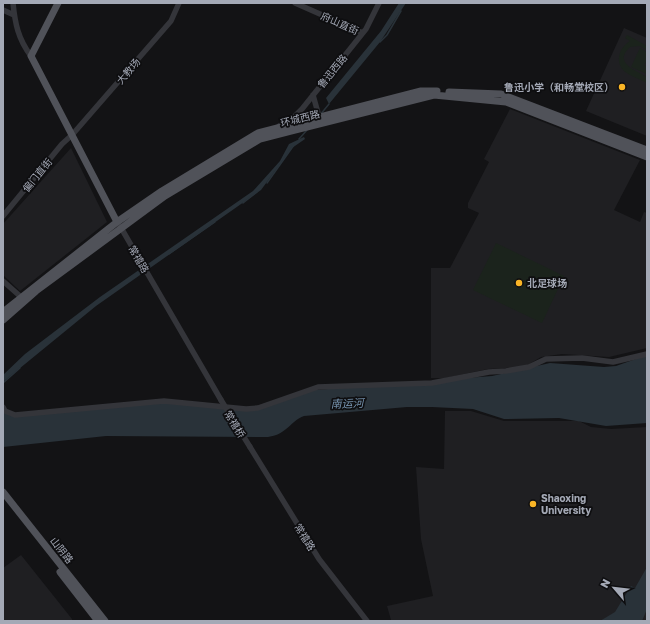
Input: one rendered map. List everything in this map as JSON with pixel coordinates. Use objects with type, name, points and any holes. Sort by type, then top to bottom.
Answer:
[{"type":"main road","points":[[58,3],[30,56],[119,225]]},
{"type":"main road","name":"环城西路","points":[[329,118],[421,91],[501,94],[647,150]]},
{"type":"main road","name":"环城西路","points":[[3,312],[119,225],[165,196],[260,139],[299,128],[320,120],[434,95],[506,102],[647,157]]},
{"type":"main road","name":"环城西路","points":[[3,320],[162,190],[258,133],[306,121],[320,120]]},
{"type":"main road","name":"山阴路","points":[[3,492],[105,621]]},
{"type":"main road","name":"山阴路","points":[[3,499],[98,621]]},
{"type":"street","points":[[13,3],[15,25],[23,45],[30,56]]},
{"type":"street","name":"大教场","points":[[72,135],[171,21],[179,3]]},
{"type":"street","name":"府山直街","points":[[295,3],[363,33]]},
{"type":"street","name":"鲁迅西路","points":[[274,129],[294,117],[313,95],[363,33],[379,3]]},
{"type":"street","points":[[3,10],[14,15]]},
{"type":"street","points":[[313,95],[320,120]]},
{"type":"street","name":"偏门直街","points":[[3,216],[62,144],[72,135]]},
{"type":"street","name":"常禧路","points":[[119,225],[221,400]]},
{"type":"street","points":[[3,281],[21,297]]},
{"type":"street","points":[[3,407],[5,411],[14,415],[164,401],[236,408],[252,408],[318,387],[432,382],[489,372],[506,372],[529,367],[546,359],[582,358],[613,362],[647,354]]},
{"type":"street","name":"常禧桥","points":[[221,400],[250,448]]},
{"type":"street","name":"常禧路","points":[[250,448],[319,559],[367,621]]},
{"type":"shaded area","name":"鲁迅小学（和畅堂校区）","points":[[624,28],[647,38],[647,136],[586,111]]},
{"type":"shaded area","points":[[627,35],[647,46],[647,50],[639,46],[630,47],[625,53],[624,57],[625,62],[632,69],[647,77],[647,83],[626,73],[619,63],[621,50],[630,41],[625,38]]},
{"type":"shaded area","points":[[640,48],[647,52],[647,61],[644,65],[647,66],[647,74],[631,67]]},
{"type":"shaded area","points":[[510,109],[640,160],[614,210],[640,222],[644,212],[647,213],[647,348],[609,357],[562,354],[541,357],[524,367],[488,369],[445,378],[431,378],[431,268],[450,268],[479,213],[468,208],[468,203],[489,162],[484,159]]},
{"type":"shaded area","points":[[71,148],[107,222],[20,291],[3,275],[3,224]]},
{"type":"shaded area","name":"北足球场","points":[[496,243],[564,276],[542,323],[473,290]]},
{"type":"shaded area","name":"Shaoxing University","points":[[445,411],[471,411],[504,421],[579,421],[591,427],[611,429],[647,427],[647,621],[391,620],[387,606],[433,596],[421,539],[416,467],[444,469]]},
{"type":"shaded area","points":[[21,555],[72,620],[3,621],[3,568]]},
{"type":"water","points":[[399,3],[406,3],[380,42],[329,104],[326,98],[381,31]]},
{"type":"water","points":[[304,137],[305,139],[292,148],[261,190],[96,306],[3,382],[3,375],[25,354],[100,297],[253,191],[280,161],[289,144]]},
{"type":"water","name":"南运河","points":[[647,355],[647,423],[606,426],[559,418],[504,419],[473,409],[407,407],[304,416],[299,418],[280,433],[268,437],[106,436],[3,447],[3,411],[6,414],[161,403],[251,408],[303,391],[492,376],[550,363],[604,367],[616,366]]},
{"type":"water","points":[[647,567],[647,609],[642,621],[600,621],[615,612],[631,586],[635,588]]},
{"type":"waterway","points":[[380,42],[387,35],[401,11]]},
{"type":"waterway","points":[[320,115],[329,104]]},
{"type":"waterway","points":[[299,139],[307,130]]},
{"type":"waterway","points":[[267,183],[294,145]]},
{"type":"waterway","points":[[243,203],[257,192]]},
{"type":"waterway","points":[[169,254],[215,222]]},
{"type":"waterway","points":[[3,383],[20,368]]},
{"type":"place","name":"鲁迅小学（和畅堂校区）","points":[[622,87]]},
{"type":"place","name":"北足球场","points":[[519,283]]},
{"type":"place","name":"Shaoxing University","points":[[533,504]]}]
